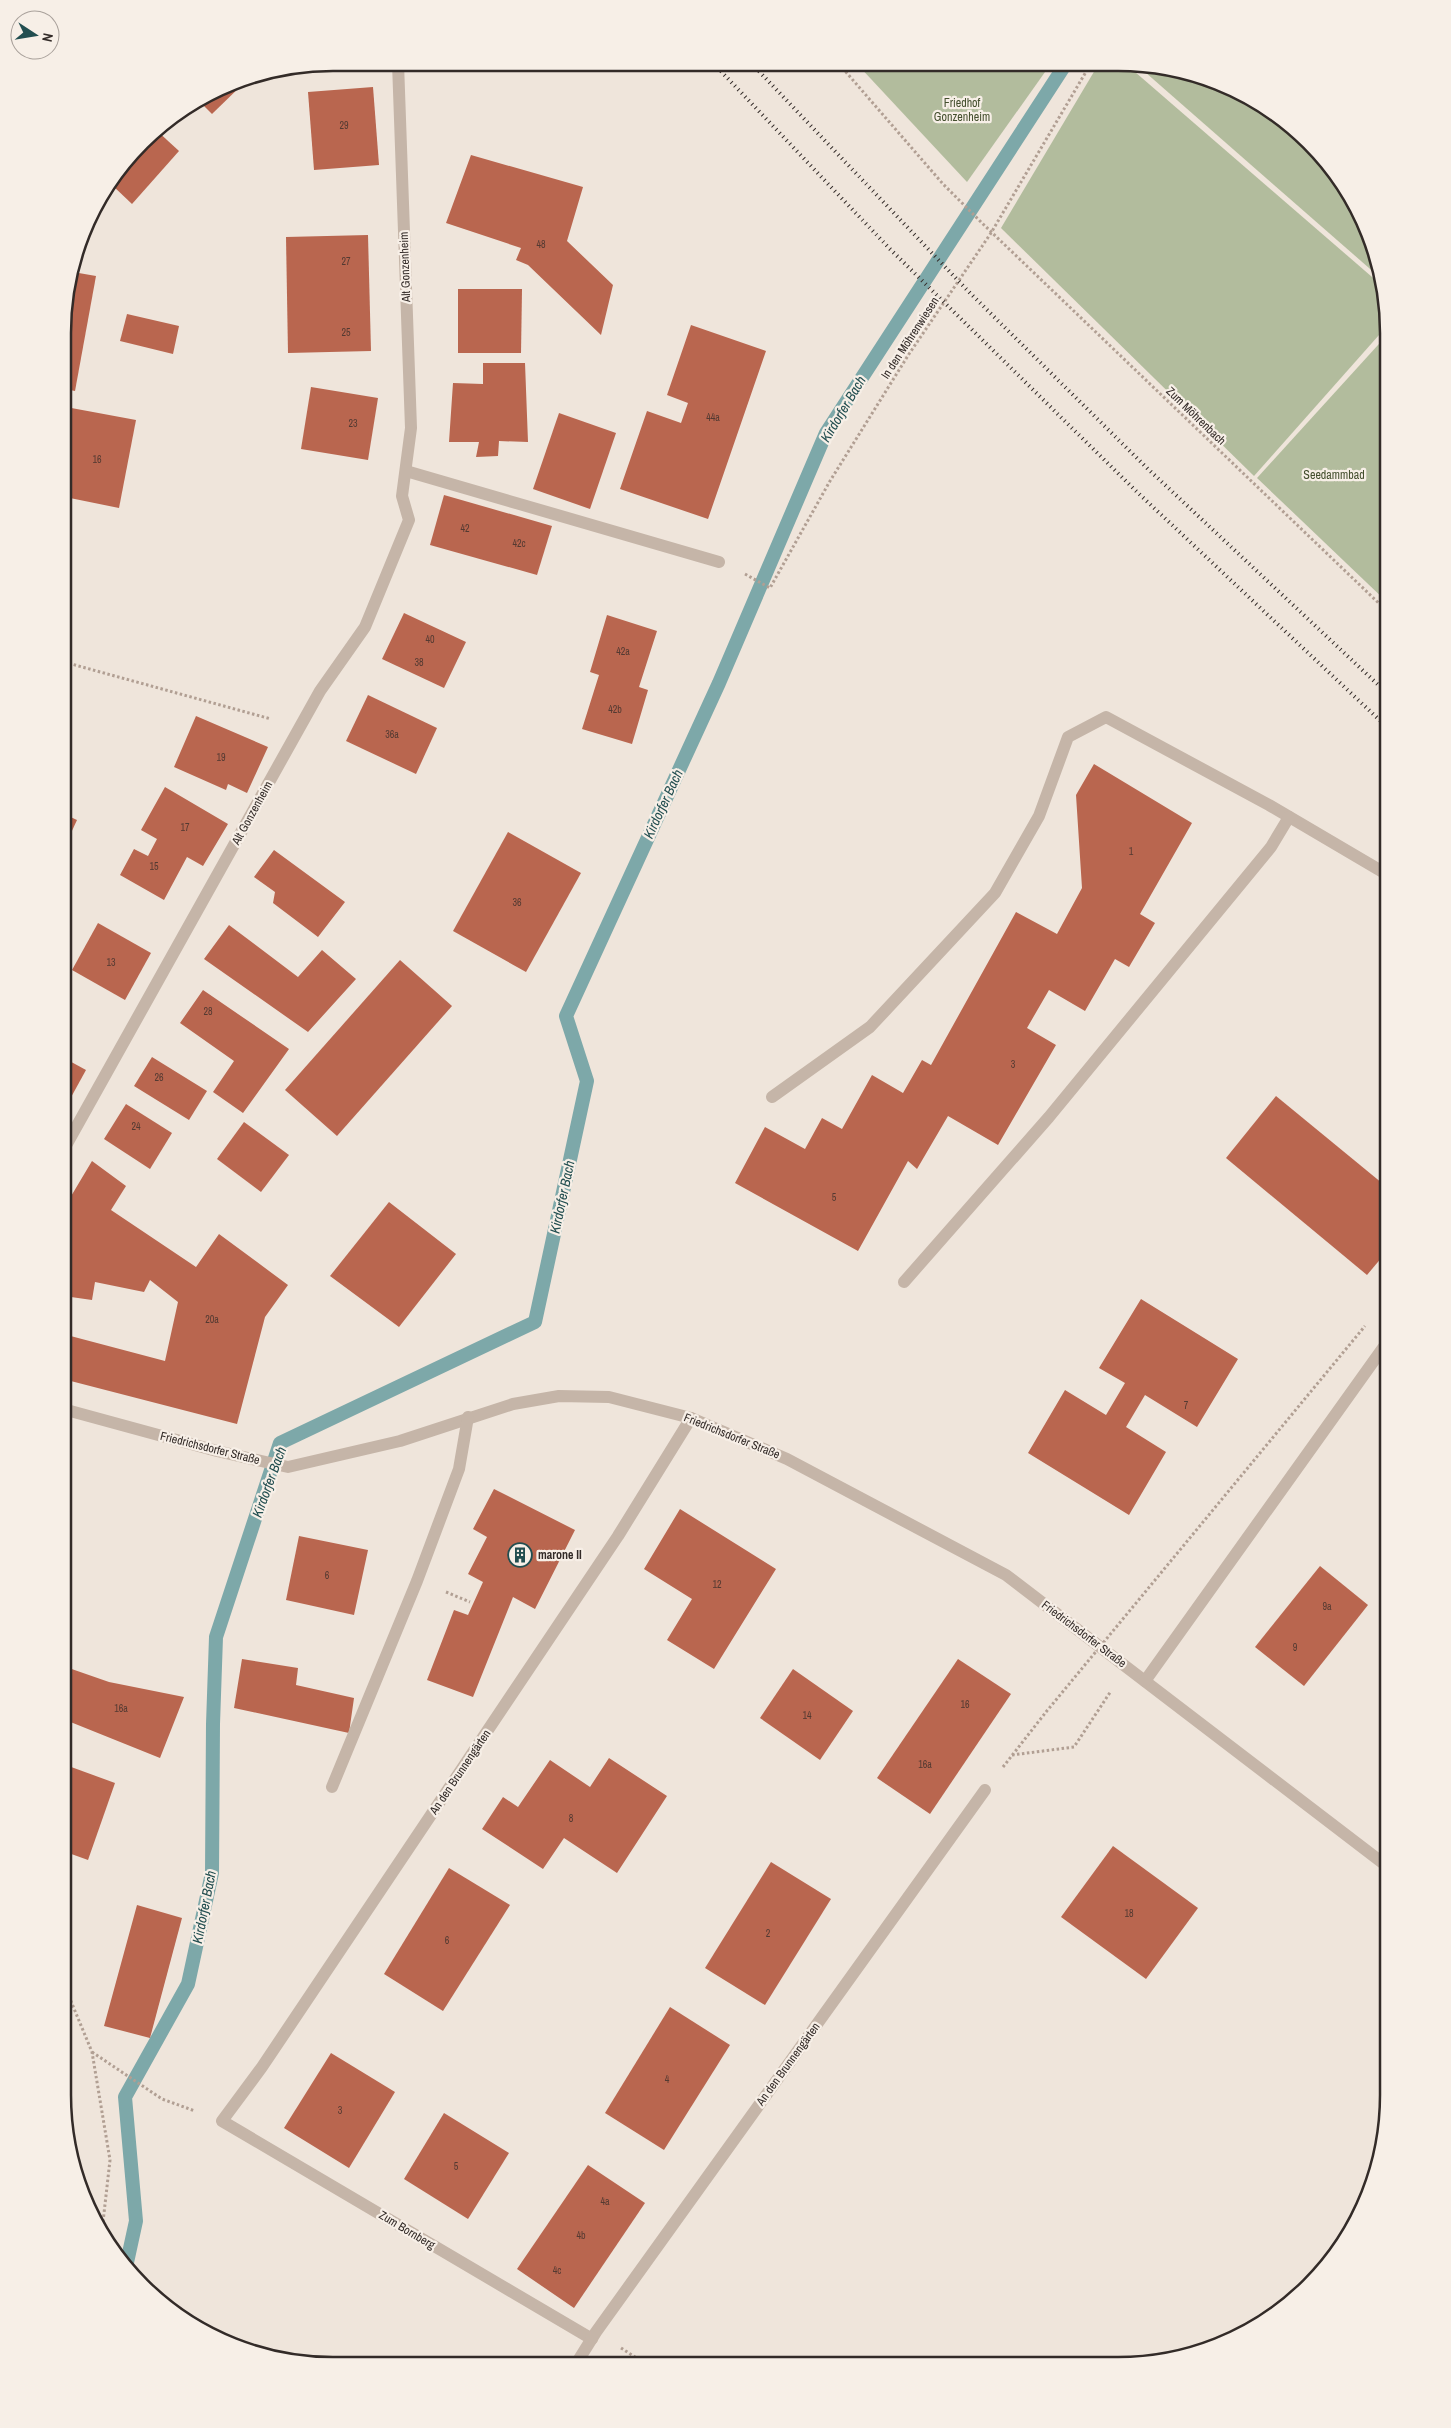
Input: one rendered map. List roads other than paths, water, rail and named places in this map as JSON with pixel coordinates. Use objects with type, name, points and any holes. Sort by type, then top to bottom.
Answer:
[{"type":"street","name":"Alt Gonzenheim","points":[[71,1136],[320,691],[366,627],[409,520],[402,496],[411,428],[398,71]]},
{"type":"street","points":[[406,471],[719,562]]},
{"type":"street","points":[[772,1098],[870,1027],[995,893],[1039,816],[1068,737],[1106,717],[1288,816],[1380,869]]},
{"type":"street","points":[[904,1282],[1055,1110],[1271,846],[1288,816]]},
{"type":"street","points":[[1145,1681],[1380,1352]]},
{"type":"street","name":"Friedrichsdorfer Straße","points":[[71,1411],[217,1451],[288,1467],[400,1441],[468,1417],[513,1404],[559,1396],[610,1397],[691,1418],[787,1459],[1006,1575],[1380,1861]]},
{"type":"street","points":[[332,1788],[417,1581],[460,1469],[468,1417]]},
{"type":"street","name":"An den Brunnengärten","points":[[222,2121],[262,2067],[596,1569],[691,1418]]},
{"type":"street","name":"An den Brunnengärten","points":[[580,2357],[985,1790]]},
{"type":"street","name":"Zum Bornberg","points":[[222,2121],[592,2339]]},
{"type":"waterway","name":"Kirdorfer Bach","points":[[128,2258],[136,2221],[125,2097],[188,1984],[212,1873],[213,1724],[216,1637],[280,1443],[535,1322],[587,1081],[566,1016],[719,683],[826,433],[1061,71]]},
{"type":"railway","points":[[721,71],[890,249],[1136,491],[1380,720]]},
{"type":"railway","points":[[759,71],[970,293],[1147,468],[1380,686]]},
{"type":"place","name":"marone II","points":[[520,1555]]},
{"type":"park label","name":"Friedhof Gonzenheim","points":[[962,110]]},
{"type":"park label","name":"Seedammbad","points":[[1334,475]]}]
